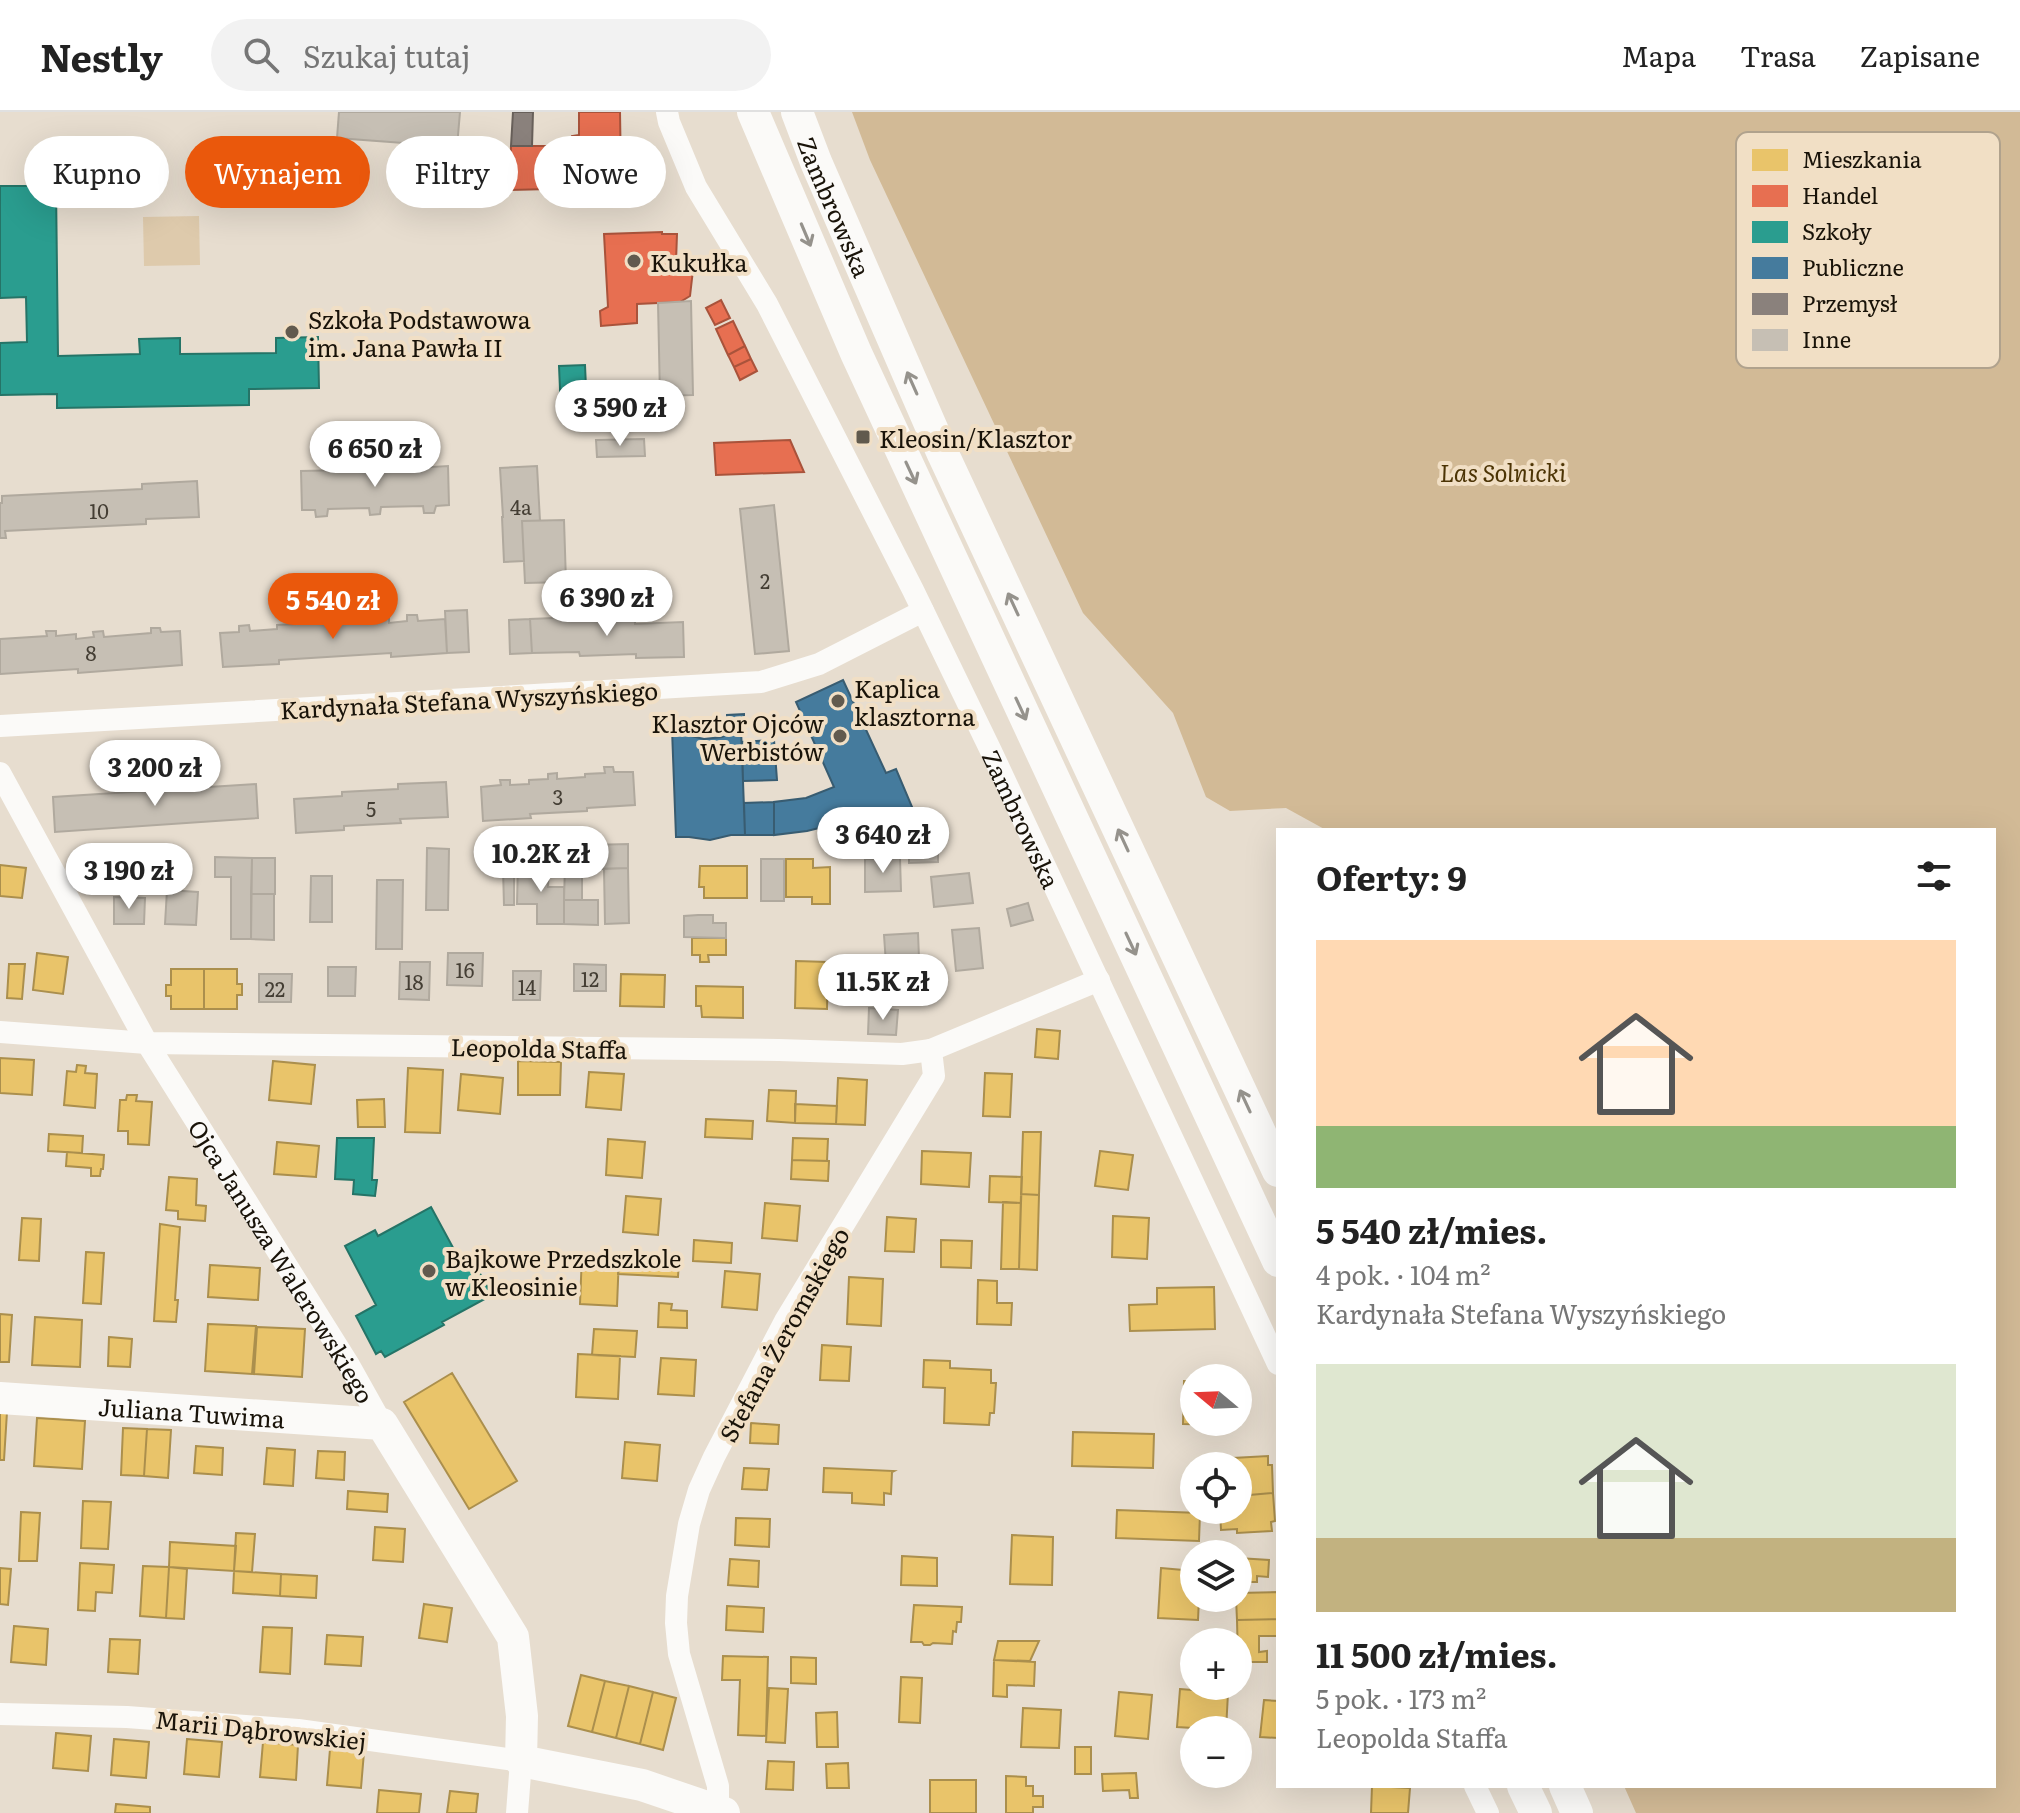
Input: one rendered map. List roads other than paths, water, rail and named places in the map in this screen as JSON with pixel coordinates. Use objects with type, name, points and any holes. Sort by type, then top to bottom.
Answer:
[{"type":"main road","name":"Zambrowska","points":[[753,112],[856,353],[1276,1257]]},
{"type":"main road","name":"Zambrowska","points":[[797,112],[943,454],[1276,1167]]},
{"type":"main road","name":"Juliana Tuwima","points":[[0,1398],[382,1424]]},
{"type":"main road","name":"Ojca Janusza Walerowskiego","points":[[382,1424],[513,1637],[522,1716],[521,1761]]},
{"type":"main road","points":[[521,1761],[642,1785],[721,1812]]},
{"type":"main road","points":[[1524,1788],[1536,1813]]},
{"type":"main road","points":[[1566,1788],[1577,1813]]},
{"type":"street","name":"Zambrowska","points":[[667,112],[696,187],[767,304],[923,611],[1276,1360]]},
{"type":"street","name":"Kardynała Stefana Wyszyńskiego","points":[[0,726],[761,682],[819,664],[923,611]]},
{"type":"street","name":"Ojca Janusza Walerowskiego","points":[[0,773],[147,1043],[349,1365],[382,1424]]},
{"type":"street","points":[[931,1050],[1099,980]]},
{"type":"street","name":"Leopolda Staffa","points":[[0,1032],[147,1043],[902,1054],[931,1050]]},
{"type":"street","name":"Stefana Żeromskiego","points":[[721,1812],[718,1786],[679,1654],[677,1596],[689,1524],[699,1490],[714,1457],[785,1321],[934,1076],[931,1050]]},
{"type":"street","name":"Marii Dąbrowskiej","points":[[0,1714],[127,1717],[298,1730],[521,1761]]},
{"type":"street","points":[[517,1813],[521,1761]]},
{"type":"street","points":[[1476,1788],[1488,1813]]},
{"type":"place","name":"Kukułka","points":[[634,261]]},
{"type":"place","name":"Szkoła Podstawowa im. Jana Pawła II","points":[[292,332]]},
{"type":"place","name":"Kleosin/Klasztor","points":[[863,437]]},
{"type":"place","name":"Kaplica klasztorna","points":[[838,701]]},
{"type":"place","name":"Klasztor Ojców Werbistów","points":[[840,736]]},
{"type":"place","name":"Bajkowe Przedszkole w Kleosinie","points":[[429,1271]]},
{"type":"park label","name":"Las Solnicki","points":[[1503,471]]}]
